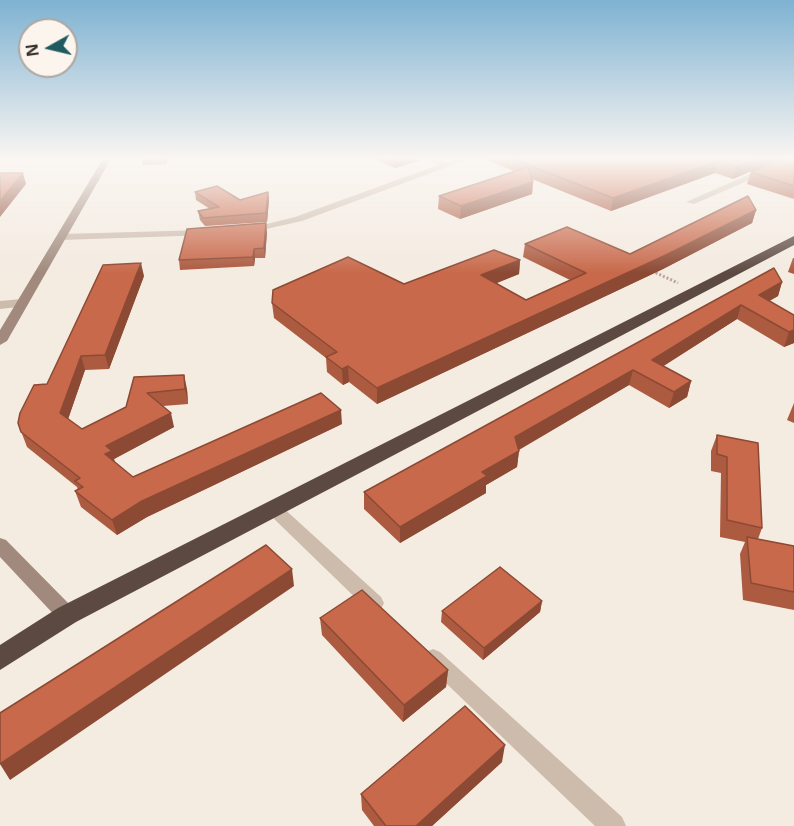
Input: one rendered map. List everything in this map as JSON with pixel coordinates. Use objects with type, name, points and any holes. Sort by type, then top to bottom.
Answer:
[{"type":"highway","points":[[0,659],[68,615],[794,240]]},
{"type":"main road","points":[[0,341],[85,196]]},
{"type":"main road","points":[[0,545],[68,615]]},
{"type":"street","points":[[238,231],[259,229],[298,219],[362,196]]},
{"type":"street","points":[[691,202],[706,196]]},
{"type":"street","points":[[61,237],[219,232]]},
{"type":"street","points":[[0,305],[22,303]]},
{"type":"street","points":[[274,509],[387,615]]},
{"type":"street","points":[[422,648],[613,826]]},
{"type":"path","points":[[645,268],[695,291]]},
{"type":"building","points":[[201,196],[233,196],[240,200],[256,196],[268,196],[266,213],[203,218],[198,211],[219,207]]},
{"type":"building","points":[[440,196],[492,196],[461,206]]},
{"type":"building","points":[[748,196],[756,210],[666,255],[377,388],[348,366],[342,369],[326,357],[337,352],[272,303],[273,290],[348,257],[404,284],[494,250],[520,260],[481,275],[526,300],[586,273],[525,244],[567,227],[630,254]]},
{"type":"building","points":[[266,223],[264,248],[254,249],[253,257],[179,260],[187,229]]},
{"type":"building","points":[[141,263],[105,355],[81,356],[60,413],[82,429],[126,407],[134,377],[184,375],[185,389],[147,393],[171,413],[106,446],[112,451],[105,454],[133,477],[321,393],[341,410],[142,501],[112,520],[75,491],[83,487],[75,481],[80,478],[21,432],[18,423],[20,413],[34,385],[47,384],[103,265]]},
{"type":"building","points":[[774,268],[782,282],[759,295],[794,315],[794,330],[789,332],[741,305],[652,360],[691,381],[674,392],[633,370],[515,437],[519,451],[482,472],[487,476],[400,527],[364,492]]},
{"type":"building","points":[[717,435],[758,443],[762,528],[727,520],[727,457],[717,454]]},
{"type":"building","points":[[747,537],[794,546],[794,592],[751,583]]},
{"type":"building","points":[[266,545],[292,569],[0,764],[0,713]]},
{"type":"building","points":[[500,567],[542,601],[484,648],[442,611]]},
{"type":"building","points":[[362,590],[448,670],[404,705],[320,618]]},
{"type":"building","points":[[465,706],[505,745],[416,826],[386,826],[361,794]]}]
